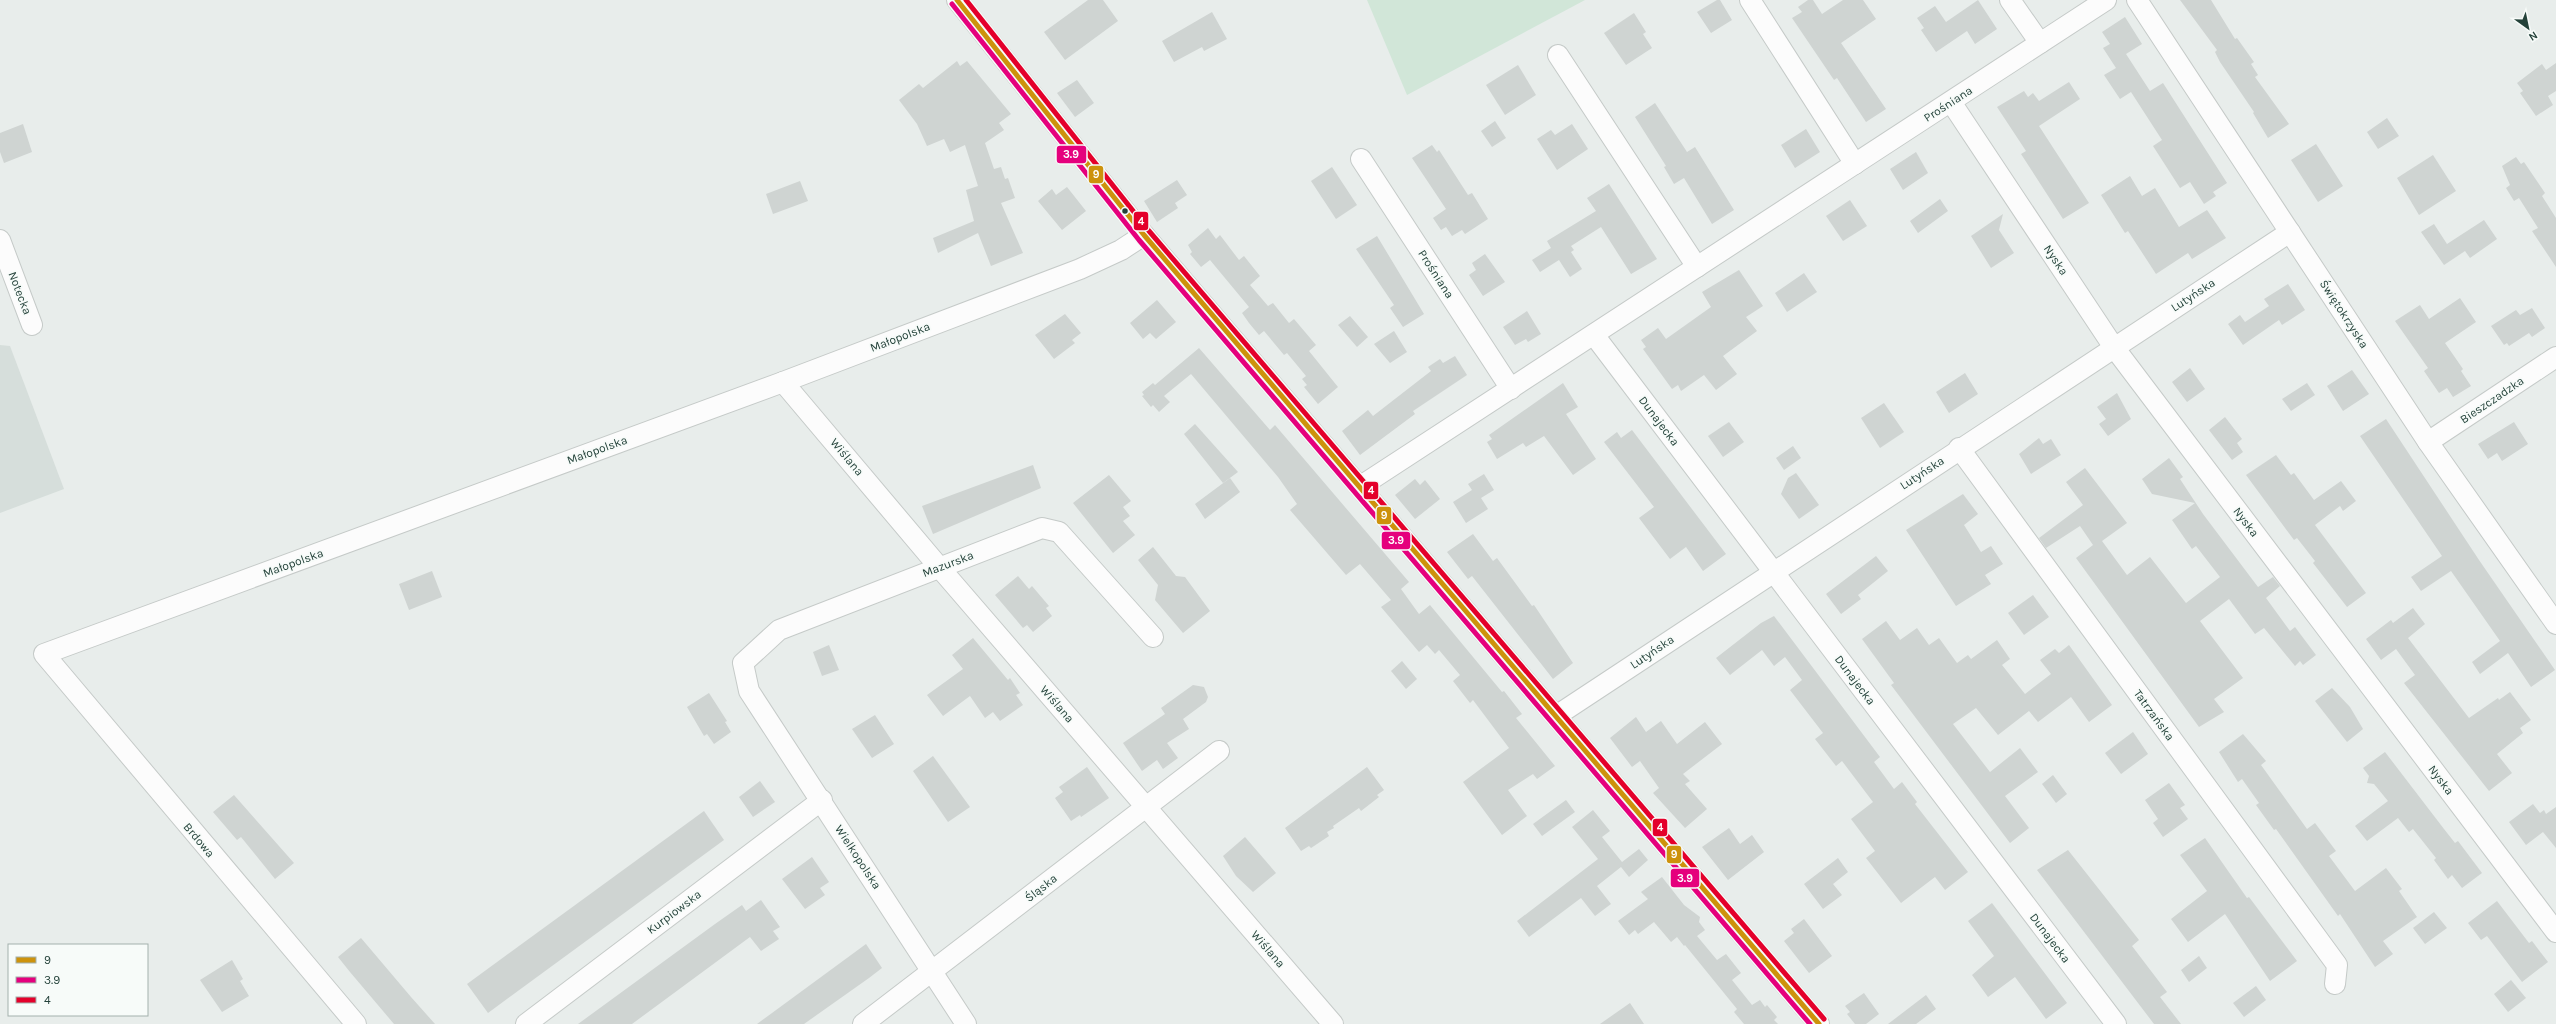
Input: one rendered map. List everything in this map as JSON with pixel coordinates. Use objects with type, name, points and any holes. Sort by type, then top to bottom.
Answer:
[{"type":"street","points":[[957,0],[1144,235],[1361,486],[1819,1024]]},
{"type":"street","points":[[1750,0],[1856,164]]},
{"type":"street","points":[[2010,0],[2040,43]]},
{"type":"street","name":"Prośniana","points":[[1361,486],[2106,0]]},
{"type":"street","name":"Świętokrzyska","points":[[2137,0],[2428,442],[2556,624]]},
{"type":"street","points":[[1558,55],[1698,267]]},
{"type":"street","name":"Nyska","points":[[1951,102],[2113,346],[2556,932]]},
{"type":"street","name":"Prośniana","points":[[1361,159],[1511,389]]},
{"type":"street","name":"Lutyńska","points":[[1556,716],[2113,346],[2290,232]]},
{"type":"street","name":"Małopolska","points":[[44,654],[783,382],[1080,269],[1121,250],[1144,235]]},
{"type":"street","name":"Notecka","points":[[0,240],[32,325]]},
{"type":"street","name":"Dunajecka","points":[[1594,335],[2116,1024]]},
{"type":"street","name":"Bieszczadzka","points":[[2428,442],[2556,357]]},
{"type":"street","name":"Wiślana","points":[[783,382],[939,567],[1333,1024]]},
{"type":"street","name":"Tatrzańska","points":[[1959,448],[2337,965],[2335,984]]},
{"type":"street","name":"Mazurska","points":[[749,691],[743,663],[779,630],[1042,528],[1060,532],[1153,637]]},
{"type":"street","name":"Brdowa","points":[[44,654],[356,1024]]},
{"type":"street","name":"Wielkopolska","points":[[749,691],[822,800],[966,1024]]},
{"type":"street","name":"Śląska","points":[[863,1024],[933,972],[1145,806],[1219,751]]},
{"type":"street","name":"Kurpiowska","points":[[526,1024],[822,800]]},
{"type":"shaded area","points":[[0,345],[10,346],[64,489],[0,513]]},
{"type":"green space","points":[[1367,0],[1585,0],[1407,95]]},
{"type":"building","points":[[1088,0],[1103,0],[1118,21],[1065,60],[1044,32]]},
{"type":"building","points":[[1717,0],[1720,0],[1732,20],[1711,33],[1697,12]]},
{"type":"building","points":[[1808,0],[1813,0],[1822,14],[1843,0],[1863,0],[1876,19],[1841,43],[1886,109],[1866,122],[1837,78],[1834,80],[1792,18],[1802,12],[1798,7]]},
{"type":"building","points":[[1978,0],[1997,29],[1975,44],[1967,31],[1936,52],[1921,30],[1924,28],[1917,18],[1935,6],[1946,22]]},
{"type":"building","points":[[2180,0],[2211,0],[2235,39],[2237,38],[2254,62],[2251,64],[2258,75],[2255,77],[2289,124],[2268,138],[2253,113],[2254,112],[2220,62],[2215,52],[2217,50]]},
{"type":"building","points":[[1212,12],[1227,39],[1204,51],[1202,47],[1174,62],[1162,41]]},
{"type":"building","points":[[1634,13],[1646,32],[1643,34],[1652,48],[1626,65],[1604,33]]},
{"type":"building","points":[[2125,17],[2142,44],[2126,54],[2150,91],[2163,83],[2227,183],[2213,192],[2216,196],[2204,204],[2190,182],[2180,188],[2153,146],[2162,140],[2131,92],[2120,99],[2104,75],[2116,68],[2103,48],[2110,44],[2102,32]]},
{"type":"building","points":[[957,61],[960,66],[967,61],[1011,114],[999,123],[1004,130],[985,143],[994,169],[1001,167],[1005,179],[1008,178],[1015,198],[1001,203],[1023,253],[991,266],[978,233],[938,253],[933,238],[974,221],[966,190],[978,186],[965,145],[950,152],[944,139],[927,146],[917,124],[899,100],[919,84],[923,88]]},
{"type":"building","points":[[2556,63],[2556,91],[2548,96],[2553,105],[2536,116],[2520,93],[2523,91],[2517,83],[2542,64],[2546,70]]},
{"type":"building","points":[[1518,65],[1536,95],[1505,115],[1486,85]]},
{"type":"building","points":[[1077,80],[1094,103],[1075,117],[1057,93]]},
{"type":"building","points":[[2069,82],[2080,99],[2039,126],[2089,203],[2063,219],[2021,154],[2026,151],[1997,107],[2024,91],[2028,97],[2033,93],[2039,101]]},
{"type":"building","points":[[1655,103],[1687,152],[1695,147],[1734,210],[1712,224],[1684,178],[1674,184],[1664,167],[1666,166],[1635,117]]},
{"type":"building","points":[[2387,118],[2399,136],[2378,149],[2367,132]]},
{"type":"building","points":[[1495,121],[1506,138],[1492,147],[1481,131]]},
{"type":"building","points":[[23,124],[32,152],[4,163],[0,152],[0,133]]},
{"type":"building","points":[[1572,124],[1588,149],[1557,170],[1537,139],[1551,130],[1555,135]]},
{"type":"building","points":[[1806,129],[1820,152],[1795,168],[1781,145]]},
{"type":"building","points":[[2316,144],[2343,186],[2318,202],[2291,160]]},
{"type":"building","points":[[1432,145],[1437,152],[1439,150],[1468,195],[1472,193],[1488,219],[1465,234],[1462,230],[1452,236],[1446,227],[1441,230],[1433,218],[1446,209],[1412,158]]},
{"type":"building","points":[[1916,152],[1928,173],[1903,190],[1890,169]]},
{"type":"building","points":[[2433,155],[2456,191],[2419,215],[2397,178]]},
{"type":"building","points":[[2516,157],[2521,164],[2524,162],[2545,193],[2542,196],[2556,218],[2556,267],[2532,231],[2538,228],[2519,198],[2514,201],[2506,188],[2510,185],[2502,166]]},
{"type":"building","points":[[1332,167],[1357,205],[1336,219],[1311,181]]},
{"type":"building","points":[[2130,176],[2142,196],[2155,188],[2179,227],[2207,210],[2226,238],[2192,259],[2188,253],[2156,274],[2128,231],[2125,233],[2101,195]]},
{"type":"building","points":[[1177,180],[1187,195],[1175,203],[1178,208],[1157,222],[1144,201]]},
{"type":"building","points":[[800,181],[808,201],[773,214],[766,194]]},
{"type":"building","points":[[1609,184],[1657,259],[1631,274],[1601,227],[1571,246],[1574,250],[1571,252],[1582,269],[1570,277],[1559,260],[1540,272],[1532,260],[1551,248],[1547,241],[1596,211],[1587,198]]},
{"type":"building","points":[[1067,187],[1086,211],[1062,230],[1038,201],[1052,189],[1056,195]]},
{"type":"building","points":[[1940,199],[1948,211],[1918,233],[1910,221]]},
{"type":"building","points":[[1850,200],[1867,226],[1843,241],[1826,216]]},
{"type":"building","points":[[2003,214],[1999,230],[2014,253],[1991,268],[1971,236]]},
{"type":"building","points":[[2484,220],[2497,239],[2470,258],[2465,251],[2444,265],[2421,232],[2434,224],[2447,244]]},
{"type":"building","points":[[1208,228],[1216,239],[1220,235],[1239,260],[1244,256],[1260,276],[1250,285],[1268,306],[1273,303],[1289,323],[1294,319],[1316,345],[1309,351],[1338,387],[1318,404],[1304,387],[1307,385],[1302,379],[1306,376],[1287,353],[1284,355],[1264,331],[1259,335],[1249,323],[1242,313],[1249,307],[1210,260],[1201,267],[1190,254],[1192,252],[1188,245]]},
{"type":"building","points":[[1377,236],[1424,314],[1403,327],[1390,308],[1394,305],[1356,249]]},
{"type":"building","points":[[1485,254],[1505,282],[1483,296],[1469,275],[1476,270],[1472,263]]},
{"type":"building","points":[[1739,270],[1763,306],[1746,317],[1757,331],[1723,356],[1737,374],[1716,390],[1704,375],[1681,391],[1678,385],[1672,389],[1643,349],[1646,347],[1641,340],[1658,328],[1666,339],[1711,307],[1702,292]]},
{"type":"building","points":[[1804,273],[1817,292],[1787,312],[1775,293]]},
{"type":"building","points":[[2288,284],[2305,310],[2282,325],[2279,320],[2243,345],[2228,324],[2240,315],[2245,322],[2269,306],[2264,299]]},
{"type":"building","points":[[2460,298],[2476,322],[2445,343],[2463,369],[2461,371],[2471,386],[2453,397],[2447,388],[2439,393],[2424,371],[2428,368],[2395,321],[2420,305],[2429,319]]},
{"type":"building","points":[[1157,300],[1176,322],[1156,339],[1150,333],[1143,339],[1130,323]]},
{"type":"building","points":[[2532,308],[2545,328],[2532,337],[2529,333],[2509,346],[2507,343],[2504,345],[2491,326],[2516,310],[2520,315]]},
{"type":"building","points":[[1527,311],[1541,334],[1528,342],[1526,339],[1515,345],[1503,327]]},
{"type":"building","points":[[1065,314],[1081,333],[1072,340],[1075,343],[1054,359],[1035,335]]},
{"type":"building","points":[[1350,316],[1368,337],[1357,347],[1338,325]]},
{"type":"building","points":[[1394,331],[1407,352],[1390,363],[1374,344]]},
{"type":"building","points":[[1199,348],[1270,430],[1275,425],[1409,582],[1401,589],[1419,614],[1430,605],[1502,692],[1504,691],[1522,714],[1516,718],[1555,766],[1537,779],[1533,774],[1508,790],[1527,816],[1502,835],[1463,782],[1509,748],[1473,700],[1470,703],[1453,681],[1460,675],[1439,650],[1435,654],[1427,645],[1419,652],[1381,607],[1391,600],[1360,564],[1346,575],[1290,510],[1297,504],[1278,477],[1191,374],[1164,396],[1170,402],[1159,412],[1153,405],[1151,407],[1142,396],[1144,395],[1142,392],[1153,383],[1155,385]]},
{"type":"building","points":[[1455,356],[1467,375],[1413,411],[1415,414],[1360,455],[1342,431],[1368,410],[1373,416],[1431,371],[1428,367],[1440,359],[1443,363]]},
{"type":"building","points":[[2190,368],[2205,389],[2187,402],[2172,382]]},
{"type":"building","points":[[2352,370],[2369,394],[2343,411],[2327,386]]},
{"type":"building","points":[[1965,373],[1978,394],[1949,413],[1936,392]]},
{"type":"building","points":[[1563,383],[1578,407],[1566,414],[1596,459],[1573,475],[1544,436],[1526,447],[1523,443],[1497,459],[1487,442],[1492,439],[1489,435]]},
{"type":"building","points":[[2307,383],[2315,395],[2291,411],[2282,399]]},
{"type":"building","points":[[2117,393],[2131,419],[2108,436],[2099,424],[2106,419],[2097,407]]},
{"type":"building","points":[[1884,403],[1904,432],[1880,448],[1861,418]]},
{"type":"building","points":[[2225,417],[2242,439],[2237,443],[2243,452],[2232,460],[2209,430]]},
{"type":"building","points":[[2386,419],[2479,560],[2555,670],[2531,687],[2508,653],[2480,674],[2472,662],[2500,641],[2451,571],[2421,591],[2411,577],[2442,556],[2360,436]]},
{"type":"building","points":[[1729,422],[1744,442],[1723,457],[1708,436]]},
{"type":"building","points":[[2514,422],[2528,444],[2502,461],[2497,453],[2488,459],[2478,444]]},
{"type":"building","points":[[1195,424],[1238,472],[1223,483],[1184,434]]},
{"type":"building","points":[[1632,430],[1726,554],[1703,571],[1686,547],[1670,559],[1639,518],[1654,507],[1604,442],[1617,432],[1621,438]]},
{"type":"building","points":[[2039,438],[2043,444],[2051,439],[2061,455],[2031,474],[2019,454]]},
{"type":"building","points":[[1793,446],[1801,458],[1784,470],[1776,458]]},
{"type":"building","points":[[2276,455],[2291,475],[2294,473],[2314,500],[2341,481],[2356,501],[2343,511],[2340,506],[2315,525],[2366,593],[2347,607],[2313,563],[2315,561],[2297,538],[2294,540],[2246,475]]},
{"type":"building","points":[[2169,458],[2183,477],[2180,479],[2203,514],[2258,587],[2273,577],[2280,586],[2266,598],[2290,631],[2295,627],[2316,655],[2303,665],[2300,661],[2295,666],[2264,628],[2255,634],[2229,599],[2200,621],[2243,678],[2214,699],[2224,712],[2199,727],[2076,558],[2093,545],[2080,526],[2046,548],[2039,538],[2083,505],[2066,482],[2085,468],[2127,523],[2102,541],[2127,575],[2150,557],[2186,603],[2220,577],[2196,546],[2192,549],[2172,520],[2195,503],[2152,494],[2142,479]]},
{"type":"building","points":[[1033,465],[1041,488],[933,534],[922,506]]},
{"type":"building","points":[[1796,473],[1819,505],[1799,519],[1781,494],[1788,478]]},
{"type":"building","points":[[1484,474],[1494,490],[1481,498],[1488,509],[1466,523],[1453,502],[1472,490],[1468,484]]},
{"type":"building","points":[[1109,475],[1131,501],[1123,507],[1130,516],[1123,521],[1135,535],[1113,553],[1073,503]]},
{"type":"building","points":[[1230,478],[1240,492],[1205,519],[1195,504]]},
{"type":"building","points":[[1415,479],[1420,485],[1425,480],[1440,499],[1415,519],[1395,495]]},
{"type":"building","points":[[1963,494],[1978,514],[1964,525],[1981,552],[1991,546],[2003,564],[1985,575],[1991,584],[1956,606],[1906,530]]},
{"type":"building","points":[[1473,534],[1493,561],[1497,558],[1532,606],[1534,605],[1573,663],[1553,679],[1472,576],[1468,579],[1447,552]]},
{"type":"building","points":[[1153,547],[1176,576],[1185,577],[1210,611],[1183,633],[1155,600],[1158,585],[1138,560]]},
{"type":"building","points":[[1876,556],[1888,571],[1858,595],[1861,599],[1841,614],[1826,594]]},
{"type":"building","points":[[432,571],[442,597],[409,610],[399,584]]},
{"type":"building","points":[[1018,576],[1029,589],[1032,586],[1049,606],[1046,608],[1052,616],[1033,632],[1027,625],[1023,628],[995,595]]},
{"type":"building","points":[[2033,595],[2049,617],[2024,635],[2008,613]]},
{"type":"building","points":[[2413,608],[2425,624],[2408,638],[2469,718],[2498,698],[2499,700],[2510,692],[2531,720],[2520,728],[2523,733],[2497,754],[2512,773],[2489,791],[2404,683],[2415,675],[2396,649],[2381,660],[2366,639],[2391,620],[2393,623]]},
{"type":"building","points":[[1774,616],[1880,757],[1874,762],[1894,789],[1902,782],[1917,802],[1915,804],[1968,872],[1945,890],[1935,877],[1901,903],[1866,858],[1875,851],[1851,819],[1873,802],[1842,761],[1836,766],[1815,739],[1823,733],[1790,690],[1802,680],[1785,657],[1774,666],[1762,650],[1730,675],[1716,658],[1761,623]]},
{"type":"building","points":[[1886,621],[1900,640],[1917,628],[1929,645],[1939,638],[1957,663],[1968,655],[1971,659],[1997,640],[2010,659],[2002,665],[2025,694],[2051,674],[2040,660],[2055,649],[2059,653],[2069,645],[2112,705],[2089,722],[2071,697],[2038,722],[2029,711],[1998,735],[1976,708],[1953,724],[1990,772],[2020,748],[2038,772],[2005,796],[2029,828],[2010,843],[1891,685],[1894,683],[1862,639]]},
{"type":"building","points":[[973,638],[1008,680],[1010,678],[1020,693],[1016,695],[1023,705],[1000,721],[993,712],[985,718],[970,696],[943,716],[927,695],[963,669],[952,655]]},
{"type":"building","points":[[829,645],[839,670],[822,676],[813,652]]},
{"type":"building","points":[[1402,661],[1417,679],[1406,689],[1391,671]]},
{"type":"building","points":[[1193,685],[1204,687],[1208,697],[1206,702],[1183,719],[1189,729],[1167,743],[1178,758],[1163,769],[1157,760],[1142,771],[1123,743],[1165,714],[1161,708]]},
{"type":"building","points":[[2332,688],[2350,707],[2363,729],[2347,742],[2315,701]]},
{"type":"building","points":[[709,693],[727,721],[725,722],[731,732],[714,744],[707,734],[704,736],[687,707]]},
{"type":"building","points":[[875,715],[894,744],[872,758],[852,729]]},
{"type":"building","points":[[1636,717],[1646,732],[1661,721],[1677,744],[1705,722],[1722,744],[1683,774],[1690,781],[1685,784],[1707,809],[1685,828],[1653,793],[1659,788],[1640,761],[1632,767],[1610,738]]},
{"type":"building","points":[[2133,732],[2148,754],[2121,774],[2105,753]]},
{"type":"building","points":[[2243,734],[2266,761],[2261,765],[2307,829],[2315,823],[2336,851],[2329,856],[2355,891],[2386,868],[2402,889],[2399,891],[2417,917],[2383,941],[2393,954],[2375,967],[2340,914],[2338,916],[2276,829],[2274,830],[2256,805],[2259,803],[2242,779],[2238,782],[2219,752]]},
{"type":"building","points":[[2385,752],[2455,843],[2458,841],[2482,873],[2462,888],[2452,875],[2448,879],[2434,860],[2436,858],[2413,829],[2409,832],[2398,818],[2367,841],[2355,826],[2388,801],[2374,784],[2367,783],[2369,776],[2363,768]]},
{"type":"building","points":[[933,756],[970,807],[948,822],[913,771]]},
{"type":"building","points":[[1087,767],[1109,798],[1081,817],[1080,815],[1071,821],[1055,798],[1063,792],[1059,787]]},
{"type":"building","points":[[1367,767],[1384,790],[1377,795],[1379,797],[1361,811],[1359,808],[1333,826],[1334,828],[1327,832],[1329,836],[1311,848],[1309,846],[1301,851],[1285,828]]},
{"type":"building","points":[[2053,775],[2067,794],[2056,803],[2042,784]]},
{"type":"building","points":[[760,781],[775,802],[753,817],[739,797]]},
{"type":"building","points":[[2169,783],[2185,805],[2180,808],[2188,819],[2163,837],[2153,823],[2158,819],[2145,800]]},
{"type":"building","points":[[234,795],[294,863],[275,879],[241,837],[237,840],[213,812]]},
{"type":"building","points":[[1566,800],[1575,812],[1542,836],[1533,824]]},
{"type":"building","points":[[2533,804],[2540,813],[2544,810],[2546,814],[2556,807],[2556,848],[2543,832],[2526,845],[2509,822]]},
{"type":"building","points":[[1593,810],[1610,831],[1602,837],[1622,862],[1639,849],[1648,860],[1629,877],[1621,867],[1597,886],[1611,904],[1595,916],[1581,898],[1529,937],[1517,921],[1598,859],[1572,827]]},
{"type":"building","points":[[704,811],[724,840],[488,1013],[467,984]]},
{"type":"building","points":[[1729,828],[1740,844],[1752,835],[1764,852],[1728,880],[1702,847]]},
{"type":"building","points":[[1245,837],[1276,873],[1253,892],[1236,876],[1223,856]]},
{"type":"building","points":[[2205,838],[2247,898],[2249,897],[2297,961],[2270,981],[2225,914],[2188,942],[2171,919],[2207,891],[2180,855]]},
{"type":"building","points":[[2068,850],[2139,940],[2132,946],[2167,992],[2160,997],[2181,1024],[2154,1024],[2037,870]]},
{"type":"building","points":[[812,857],[829,882],[820,888],[825,895],[805,909],[782,879]]},
{"type":"building","points":[[1838,858],[1848,872],[1833,884],[1842,895],[1823,909],[1804,884]]},
{"type":"building","points":[[1662,877],[1684,905],[1700,917],[1699,922],[1705,930],[1697,936],[1717,960],[1726,954],[1741,973],[1732,980],[1752,1005],[1760,1000],[1765,1007],[1767,1005],[1777,1017],[1774,1020],[1778,1024],[1744,1024],[1734,1012],[1737,1009],[1685,945],[1684,946],[1677,937],[1671,942],[1654,922],[1638,934],[1635,930],[1629,935],[1618,921],[1648,899],[1641,892]]},
{"type":"building","points":[[761,900],[780,927],[773,931],[779,939],[761,951],[750,937],[632,1024],[578,1024],[742,905],[746,911]]},
{"type":"building","points":[[2497,901],[2529,943],[2532,941],[2548,962],[2522,982],[2487,936],[2481,940],[2468,923]]},
{"type":"building","points":[[1992,903],[2067,1003],[2046,1019],[2015,977],[1988,997],[1972,975],[1994,956],[1968,921]]},
{"type":"building","points":[[2434,912],[2447,928],[2425,944],[2413,928]]},
{"type":"building","points":[[1804,919],[1832,956],[1809,973],[1784,941],[1794,933],[1791,929]]},
{"type":"building","points":[[361,938],[435,1024],[394,1024],[338,957]]},
{"type":"building","points":[[866,944],[882,968],[869,978],[804,1024],[757,1024]]},
{"type":"building","points":[[2199,956],[2207,968],[2189,982],[2181,970]]},
{"type":"building","points":[[232,960],[243,979],[240,981],[249,996],[222,1012],[200,980]]},
{"type":"building","points":[[2511,980],[2526,998],[2508,1012],[2494,994]]},
{"type":"building","points":[[2256,986],[2266,1000],[2244,1017],[2233,1003]]},
{"type":"building","points":[[1864,993],[1879,1014],[1866,1024],[1855,1024],[1847,1014],[1850,1012],[1845,1006]]},
{"type":"building","points":[[1926,995],[1936,1009],[1916,1024],[1888,1024]]},
{"type":"building","points":[[1630,1003],[1644,1024],[1600,1024]]},
{"type":"transit line","name":"9","points":[[957,0],[1144,235],[1819,1024]]},
{"type":"transit line","name":"4","points":[[966,0],[1149,231],[1824,1019]]},
{"type":"transit line","name":"3.9","points":[[952,4],[1139,240],[1810,1024]]}]
